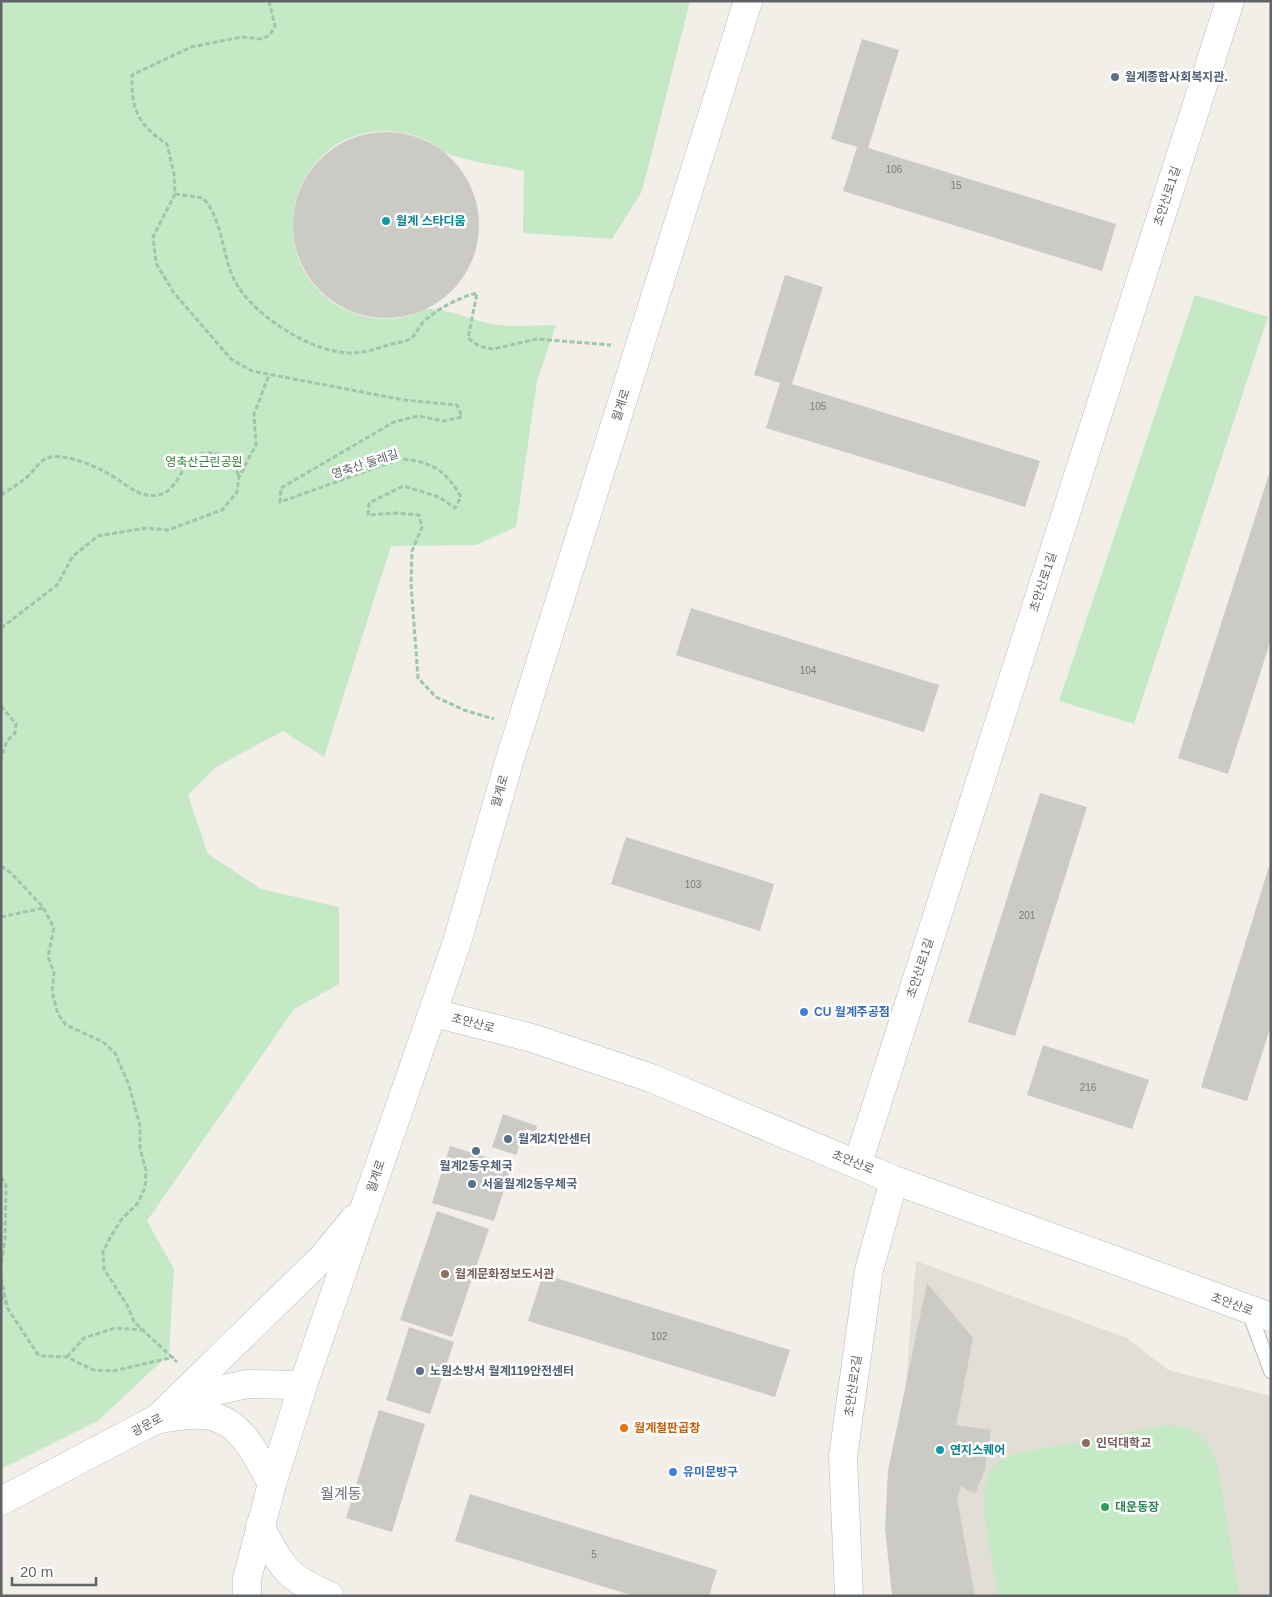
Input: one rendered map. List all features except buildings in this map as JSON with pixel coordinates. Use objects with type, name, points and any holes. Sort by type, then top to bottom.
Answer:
[{"type":"street","name":"월계로","points":[[241,1590],[303,1385],[434,1013],[457,942],[509,762],[748,1]]},
{"type":"street","name":"초안산로1길","points":[[858,1163],[1230,1]]},
{"type":"street","name":"초안산로","points":[[434,1013],[532,1038],[651,1078],[808,1145],[858,1163],[894,1180],[1259,1313]]},
{"type":"street","name":"초안산로2길","points":[[849,1596],[843,1457],[870,1270],[894,1180]]},
{"type":"street","points":[[156,1420],[323,1257],[366,1204]]},
{"type":"street","name":"광운로","points":[[1,1501],[206,1393],[247,1384],[303,1385]]},
{"type":"street","points":[[156,1420],[205,1414],[235,1428],[253,1449],[272,1484]]},
{"type":"street","points":[[260,1526],[280,1564],[300,1582],[330,1596]]},
{"type":"lane","points":[[1259,1313],[1271,1371]]},
{"type":"path","points":[[269,1],[275,26],[270,36],[260,39],[242,37],[192,47],[132,75],[131,96],[137,114],[151,133],[167,144],[174,174],[175,194],[203,198],[212,207],[230,272],[240,289],[254,305],[290,334],[331,350],[350,353],[367,352],[410,338],[423,322],[445,306],[463,297],[477,293],[468,338],[479,346],[493,348],[537,339],[617,346]]},
{"type":"path","name":"영축산 둘레길","points":[[175,194],[154,237],[156,263],[174,293],[231,359],[252,371],[404,400],[457,404],[462,417],[444,421],[418,416],[394,422],[363,438],[281,488],[280,502],[400,459],[420,460],[437,468],[453,482],[461,497],[455,508],[439,497],[403,486],[369,503],[368,515],[396,513],[419,515],[422,528],[412,550],[412,584],[418,678],[436,697],[464,710],[500,720]]},
{"type":"path","points":[[1,628],[57,585],[73,556],[98,536],[146,528],[168,530],[197,521],[222,510],[237,492],[239,477],[256,445],[254,414],[268,374]]},
{"type":"path","points":[[1,495],[26,478],[46,458],[65,456],[107,473],[138,494],[158,495],[168,491],[186,465],[195,456],[209,452],[219,453],[230,458],[239,477]]},
{"type":"path","points":[[1,706],[16,724],[15,732],[7,741],[1,758]]},
{"type":"path","points":[[1,866],[11,873],[43,908],[54,928],[48,956],[54,973],[52,992],[58,1014],[66,1025],[103,1042],[115,1053],[129,1084],[137,1113],[140,1148],[146,1170],[145,1188],[137,1204],[121,1220],[103,1252],[104,1269],[127,1305],[134,1322],[174,1358],[113,1371],[93,1370],[67,1357],[39,1356],[1,1296]]},
{"type":"path","points":[[1,917],[43,908]]},
{"type":"path","points":[[1,1177],[6,1185],[5,1240],[1,1264]]},
{"type":"path","points":[[1,1278],[8,1309]]},
{"type":"path","points":[[67,1357],[84,1338],[115,1328],[144,1330]]},
{"type":"shaded area","name":"인덕대학교","points":[[916,1261],[1127,1338],[1168,1370],[1271,1396],[1271,1596],[898,1596],[897,1491]]},
{"type":"green space","name":"영축산근린공원","points":[[1,1],[690,1],[642,191],[612,239],[523,233],[524,171],[454,156],[443,152],[427,140],[405,133],[391,131],[372,132],[343,141],[320,157],[304,180],[295,205],[293,233],[299,259],[313,284],[343,309],[380,319],[399,318],[429,309],[446,311],[491,324],[520,326],[556,325],[537,381],[516,527],[476,545],[391,546],[324,757],[283,731],[216,767],[188,795],[208,854],[261,889],[339,907],[339,984],[294,1009],[147,1221],[174,1269],[169,1354],[99,1420],[1,1469]]},
{"type":"green space","points":[[1195,295],[1268,317],[1134,724],[1059,701]]},
{"type":"green space","name":"대운동장","points":[[1169,1425],[1187,1428],[1200,1435],[1217,1463],[1239,1596],[999,1596],[987,1533],[984,1499],[985,1485],[993,1467],[1013,1454]]},
{"type":"place","name":"월계종합사회복지관.","points":[[1115,77]]},
{"type":"place","name":"월계 스타디움","points":[[386,221]]},
{"type":"place","name":"CU 월계주공점","points":[[804,1012]]},
{"type":"place","name":"월계2치안센터","points":[[508,1139]]},
{"type":"place","name":"월계2동우체국","points":[[476,1151]]},
{"type":"place","name":"서울월계2동우체국","points":[[472,1184]]},
{"type":"place","name":"월계문화정보도서관","points":[[445,1274]]},
{"type":"place","name":"노원소방서 월계119안전센터","points":[[420,1371]]},
{"type":"place","name":"월계철판곱창","points":[[624,1428]]},
{"type":"place","name":"인덕대학교","points":[[1086,1443]]},
{"type":"place","name":"연지스퀘어","points":[[940,1450]]},
{"type":"place","name":"유미문방구","points":[[673,1472]]},
{"type":"place","name":"대운동장","points":[[1105,1507]]},
{"type":"district","name":"월계동","points":[[341,1494]]}]
